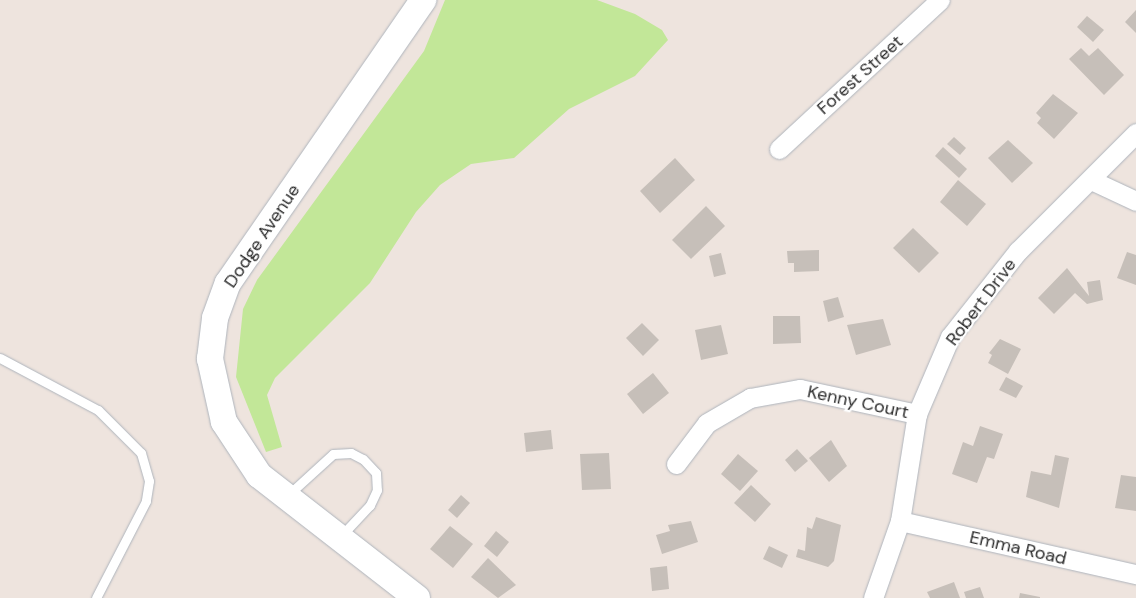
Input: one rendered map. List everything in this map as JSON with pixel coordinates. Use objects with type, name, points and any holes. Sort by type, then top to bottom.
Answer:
[{"type":"main road","name":"Dodge Avenue","points":[[417,598],[341,536],[286,497],[246,459],[224,422],[210,359],[215,318],[238,267],[423,0]]},
{"type":"street","name":"Forest Street","points":[[779,149],[940,0]]},
{"type":"street","name":"Robert Drive","points":[[873,598],[900,521],[917,414],[950,337],[1018,251],[1136,133]]},
{"type":"street","points":[[1091,180],[1136,201]]},
{"type":"street","name":"Kenny Court","points":[[676,464],[707,423],[750,398],[800,389],[917,414]]},
{"type":"street","name":"Emma Road","points":[[900,521],[1136,574]]},
{"type":"lane","points":[[0,358],[98,410],[141,453],[149,481],[146,500],[96,598]]},
{"type":"lane","points":[[286,497],[333,454],[351,453],[363,459],[376,474],[377,490],[370,505],[341,536]]},
{"type":"green space","points":[[445,0],[597,0],[635,14],[662,30],[668,40],[635,76],[569,109],[514,158],[471,164],[440,185],[416,212],[370,283],[275,378],[267,395],[282,447],[266,452],[236,377],[243,309],[257,280],[424,51]]},
{"type":"building","points":[[1136,10],[1136,33],[1125,22]]},
{"type":"building","points":[[1087,16],[1104,30],[1093,42],[1077,27]]},
{"type":"building","points":[[1081,48],[1089,56],[1098,48],[1124,75],[1104,95],[1069,59]]},
{"type":"building","points":[[1053,94],[1078,113],[1054,139],[1037,123],[1041,118],[1036,113]]},
{"type":"building","points":[[954,137],[966,148],[960,155],[947,144]]},
{"type":"building","points":[[1008,140],[1033,163],[1012,183],[988,158]]},
{"type":"building","points":[[943,147],[967,169],[959,178],[935,156]]},
{"type":"building","points":[[675,158],[695,180],[660,213],[640,191]]},
{"type":"building","points":[[958,180],[986,204],[967,226],[940,202]]},
{"type":"building","points":[[706,206],[725,226],[691,259],[672,240]]},
{"type":"building","points":[[913,228],[939,253],[919,273],[893,248]]},
{"type":"building","points":[[819,250],[819,271],[794,272],[794,263],[788,263],[787,251]]},
{"type":"building","points":[[1127,252],[1136,255],[1136,285],[1117,278]]},
{"type":"building","points":[[721,253],[726,274],[714,277],[709,256]]},
{"type":"building","points":[[1067,268],[1089,296],[1087,282],[1100,280],[1103,300],[1087,304],[1075,293],[1054,314],[1038,298]]},
{"type":"building","points":[[838,297],[844,317],[828,322],[823,301]]},
{"type":"building","points":[[773,316],[800,316],[801,343],[773,344]]},
{"type":"building","points":[[883,319],[891,345],[856,355],[847,325]]},
{"type":"building","points":[[642,323],[659,340],[643,356],[626,338]]},
{"type":"building","points":[[721,325],[728,354],[701,360],[695,330]]},
{"type":"building","points":[[1000,339],[1021,349],[1008,374],[988,363],[992,355],[989,353]]},
{"type":"building","points":[[653,373],[669,393],[643,414],[627,394]]},
{"type":"building","points":[[1006,377],[1023,386],[1016,398],[999,390]]},
{"type":"building","points":[[980,426],[1003,434],[994,459],[987,457],[977,483],[952,474],[963,442],[973,446]]},
{"type":"building","points":[[551,430],[553,449],[526,452],[524,433]]},
{"type":"building","points":[[831,440],[847,466],[829,482],[809,458]]},
{"type":"building","points":[[797,449],[808,461],[795,472],[785,460]]},
{"type":"building","points":[[609,453],[611,489],[582,490],[580,454]]},
{"type":"building","points":[[738,454],[758,471],[740,491],[721,474]]},
{"type":"building","points":[[1055,455],[1069,458],[1059,508],[1026,497],[1031,471],[1051,475]]},
{"type":"building","points":[[1121,475],[1136,477],[1136,511],[1115,508]]},
{"type":"building","points":[[751,485],[771,504],[755,522],[734,503]]},
{"type":"building","points":[[461,495],[470,503],[457,518],[448,510]]},
{"type":"building","points":[[816,517],[841,525],[834,561],[828,567],[796,557],[798,549],[805,551],[807,527],[812,529]]},
{"type":"building","points":[[691,521],[698,542],[662,554],[656,535],[670,531],[668,525]]},
{"type":"building","points":[[450,526],[473,544],[453,568],[430,549]]},
{"type":"building","points":[[496,531],[509,542],[497,557],[484,546]]},
{"type":"building","points":[[769,546],[788,555],[782,568],[763,559]]},
{"type":"building","points":[[488,558],[516,585],[498,598],[471,577]]},
{"type":"building","points":[[667,566],[669,589],[652,591],[650,568]]},
{"type":"building","points":[[954,582],[960,598],[930,598],[927,592]]},
{"type":"building","points":[[980,587],[984,598],[966,598],[964,592]]},
{"type":"building","points":[[1020,593],[1040,597],[1040,598],[1019,598]]}]
